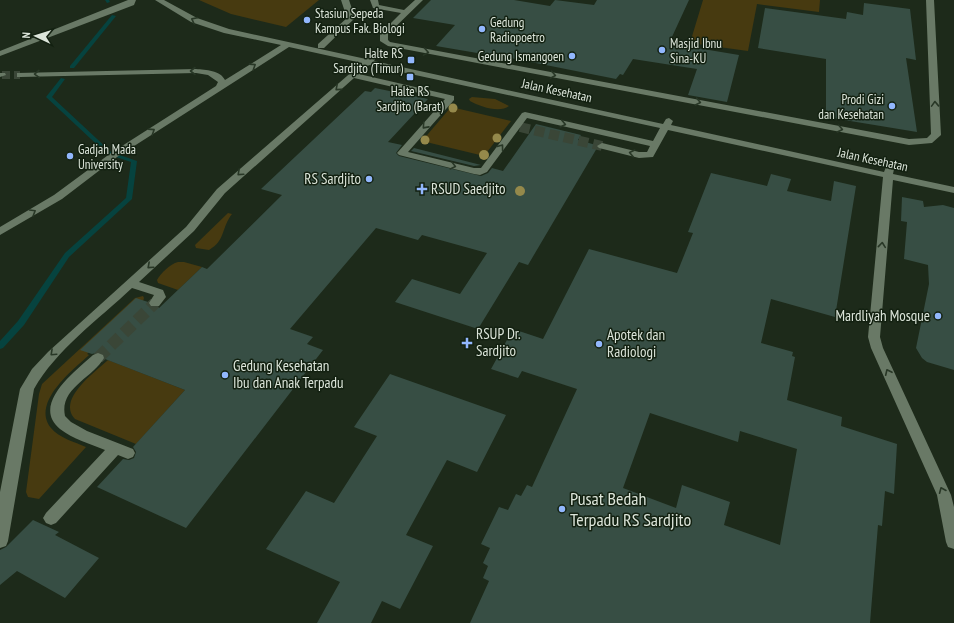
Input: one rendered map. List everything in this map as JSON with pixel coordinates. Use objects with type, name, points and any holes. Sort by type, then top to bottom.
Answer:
[{"type":"street","points":[[0,54],[121,3],[132,0]]},
{"type":"street","name":"Jalan Kesehatan","points":[[159,0],[201,23],[286,45],[370,60],[889,172],[954,183]]},
{"type":"street","name":"Jalan Kesehatan","points":[[174,0],[203,16],[224,24],[321,46],[370,60]]},
{"type":"street","points":[[321,46],[350,20],[352,15],[345,0]]},
{"type":"street","points":[[374,0],[376,6],[406,12]]},
{"type":"street","points":[[419,0],[384,34],[384,41],[388,44],[909,142],[929,141],[936,135],[930,0]]},
{"type":"street","points":[[0,48],[103,11]]},
{"type":"street","points":[[3,228],[58,197],[114,155],[286,45]]},
{"type":"street","points":[[0,541],[8,488],[27,389],[31,380],[48,359],[190,229],[221,191],[370,60]]},
{"type":"street","points":[[20,75],[204,71],[220,78],[222,82],[220,87]]},
{"type":"street","points":[[353,75],[451,98],[403,151],[405,154],[480,172],[484,170],[518,127],[525,115],[657,145]]},
{"type":"street","points":[[602,146],[644,156],[652,153],[667,124]]},
{"type":"street","points":[[889,172],[874,337],[877,348],[944,495],[954,542]]},
{"type":"street","name":"Jalan Kesehatan","points":[[889,172],[954,190]]},
{"type":"street","points":[[130,283],[159,293],[160,297],[155,303]]},
{"type":"street","points":[[51,518],[122,450],[70,428],[61,421],[58,416],[58,405],[64,392],[98,358]]},
{"type":"shaded area","points":[[199,0],[319,0],[286,27],[231,14]]},
{"type":"shaded area","points":[[703,0],[820,0],[819,12],[757,4],[748,51],[690,43]]},
{"type":"shaded area","points":[[472,97],[495,99],[509,106],[501,109],[484,107],[470,101],[469,99]]},
{"type":"shaded area","points":[[451,107],[511,121],[484,156],[422,141]]},
{"type":"shaded area","points":[[228,213],[232,214],[218,242],[209,250],[196,248],[195,245]]},
{"type":"shaded area","points":[[178,262],[184,262],[202,267],[178,290],[158,283],[157,280],[163,272]]},
{"type":"shaded area","points":[[143,296],[143,301],[87,354],[89,355],[56,387],[50,397],[46,408],[46,418],[51,428],[63,437],[86,447],[39,499],[28,497],[26,492],[39,394],[42,384],[135,298]]},
{"type":"shaded area","points":[[108,360],[185,390],[136,444],[75,419],[71,411],[71,403],[74,395],[87,379]]},
{"type":"building","points":[[431,0],[514,0],[550,6],[555,0],[594,5],[597,0],[689,0],[671,39],[687,41],[685,46],[739,55],[727,102],[688,95],[697,69],[633,59],[623,75],[620,74],[616,79],[490,54],[436,46],[455,25],[413,18]]},
{"type":"building","points":[[864,3],[910,9],[916,60],[906,58],[917,132],[826,117],[826,59],[758,48],[765,8],[846,19],[847,12],[863,15]]},
{"type":"building","points":[[375,88],[428,99],[388,142],[402,145],[396,153],[399,156],[481,176],[488,173],[492,168],[503,171],[536,124],[581,135],[578,140],[596,145],[597,148],[528,265],[519,262],[478,329],[395,302],[412,279],[460,294],[487,253],[422,235],[418,240],[376,228],[290,329],[313,337],[307,344],[323,350],[186,528],[97,487],[123,459],[129,460],[134,458],[136,452],[133,447],[185,390],[105,359],[104,355],[99,352],[92,354],[80,350],[136,298],[148,302],[151,308],[159,308],[202,267],[207,269],[282,195],[261,189],[365,91],[371,92]]},
{"type":"building","points":[[414,148],[481,165],[474,166],[411,151]]},
{"type":"building","points":[[711,173],[767,186],[771,174],[791,179],[787,191],[831,201],[834,181],[856,186],[835,317],[771,299],[761,343],[793,352],[792,356],[795,357],[787,400],[842,417],[841,426],[897,444],[894,494],[885,491],[882,526],[878,525],[870,623],[470,623],[489,581],[483,578],[488,566],[483,563],[490,548],[481,544],[499,507],[508,510],[516,494],[521,496],[527,485],[532,487],[577,389],[522,371],[518,378],[491,369],[513,329],[543,339],[589,249],[677,273],[693,233],[688,232]],"holes":[[[650,413],[738,442],[740,431],[797,449],[780,545],[724,525],[730,502],[682,485],[676,508],[623,488]]]},
{"type":"building","name":"Mardliyah Mosque","points":[[902,197],[923,201],[924,207],[943,205],[954,208],[954,370],[927,362],[922,358],[916,348],[929,284],[928,265],[904,259],[907,222],[901,221]]},
{"type":"building","points":[[390,374],[506,415],[477,472],[447,460],[406,535],[433,546],[400,609],[382,601],[371,623],[317,623],[340,582],[266,549],[306,491],[334,503],[377,436],[354,427]]},
{"type":"building","points":[[33,520],[59,532],[55,535],[99,558],[65,598],[17,571],[0,585],[0,550],[6,547]]},
{"type":"waterway","points":[[72,67],[114,16]]},
{"type":"waterway","points":[[0,346],[21,323],[67,255],[129,199],[134,161],[109,153],[49,97],[63,79]]},
{"type":"tunnel","points":[[2,75],[20,75]]},
{"type":"tunnel","points":[[520,127],[602,146]]},
{"type":"tunnel","points":[[98,358],[155,303]]},
{"type":"place","name":"Stasiun Sepeda Kampus Fak. Biologi","points":[[307,20]]},
{"type":"place","name":"Gedung Radiopoetro","points":[[482,29]]},
{"type":"place","name":"Masjid Ibnu Sina-KU","points":[[662,50]]},
{"type":"place","name":"Gedung Ismangoen","points":[[572,56]]},
{"type":"place","name":"Halte RS Sardjito (Timur)","points":[[411,60]]},
{"type":"place","name":"Halte RS Sardjito (Barat)","points":[[410,77]]},
{"type":"place","name":"Prodi Gizi dan Kesehatan","points":[[892,106]]},
{"type":"place","name":"Gadjah Mada University","points":[[70,156]]},
{"type":"place","name":"RS Sardjito","points":[[369,179]]},
{"type":"place","name":"RSUD Saedjito","points":[[422,189]]},
{"type":"place","name":"Mardliyah Mosque","points":[[938,316]]},
{"type":"place","name":"RSUP Dr. Sardjito","points":[[467,343]]},
{"type":"place","name":"Apotek dan Radiologi","points":[[599,344]]},
{"type":"place","name":"Gedung Kesehatan Ibu dan Anak Terpadu","points":[[225,375]]},
{"type":"place","name":"Pusat Bedah Terpadu RS Sardjito","points":[[562,509]]}]
